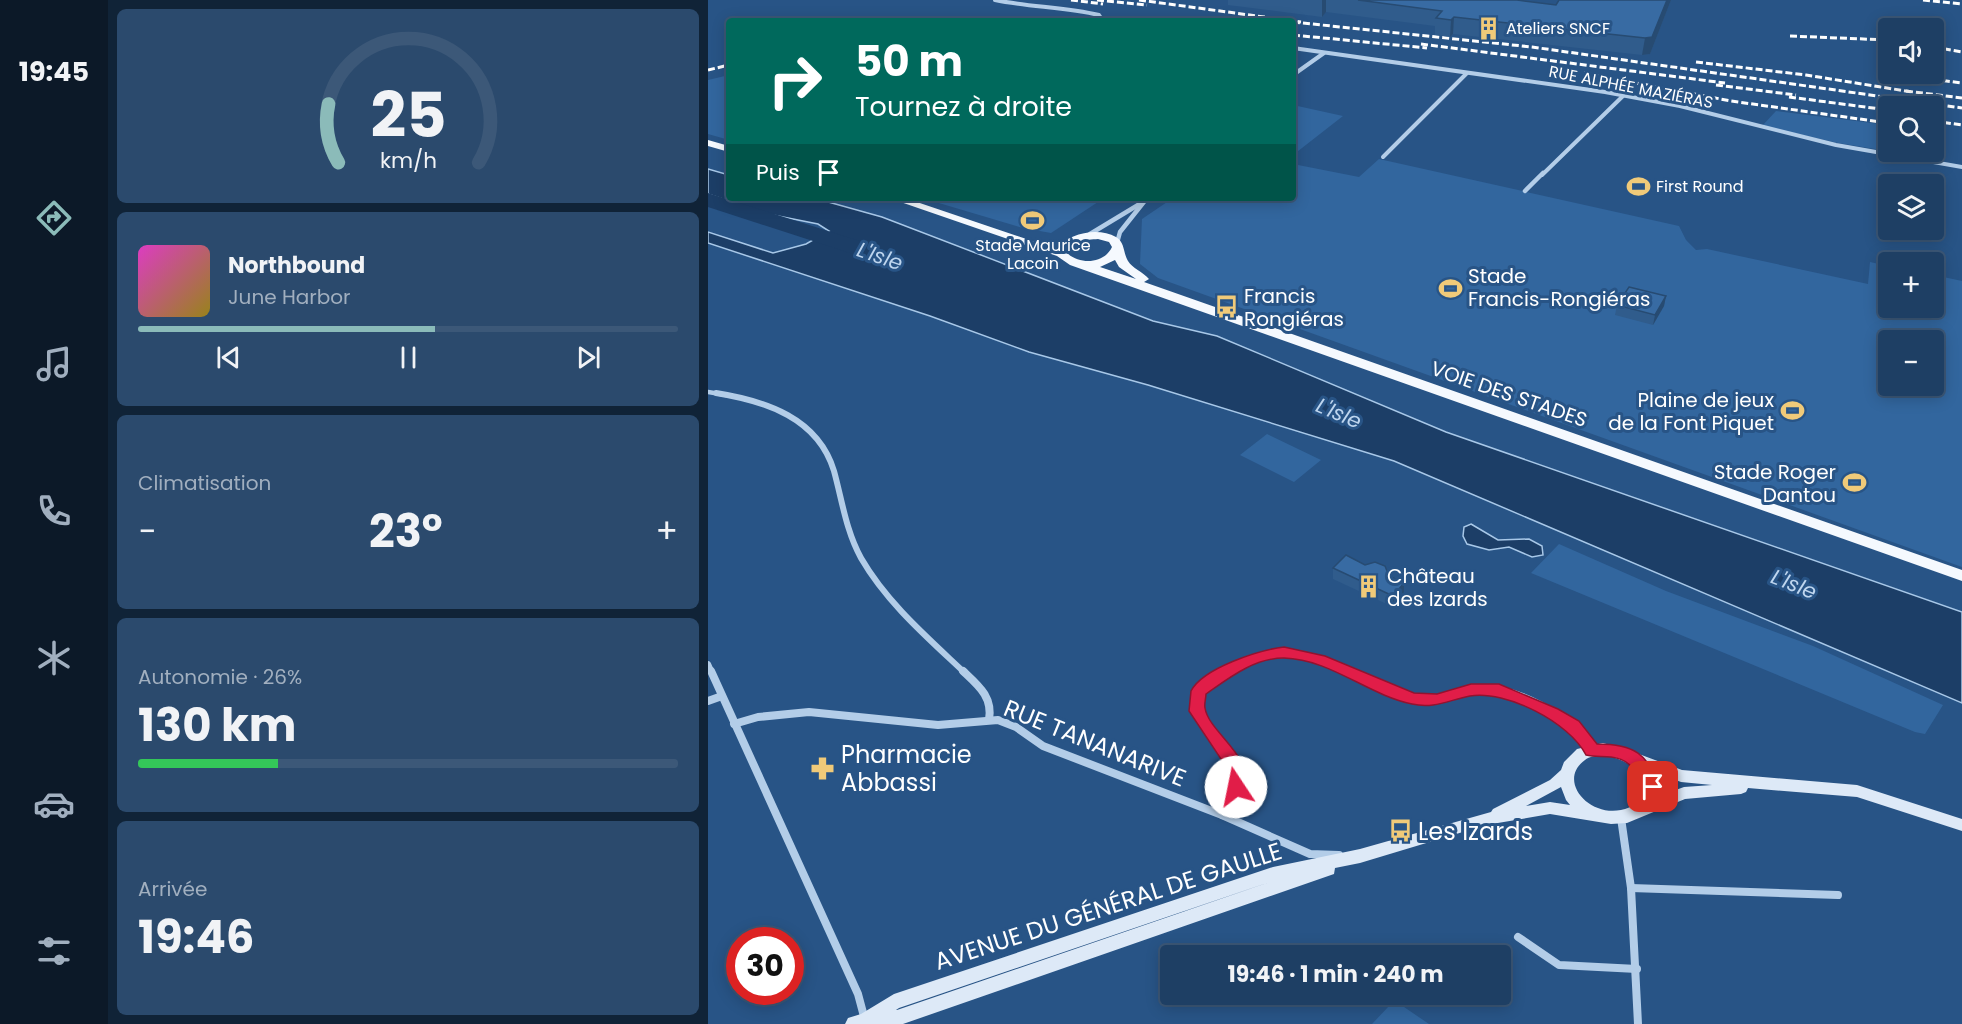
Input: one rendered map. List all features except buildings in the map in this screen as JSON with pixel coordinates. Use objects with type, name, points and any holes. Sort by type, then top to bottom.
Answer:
[{"type":"main road","points":[[708,143],[726,148]]},
{"type":"main road","points":[[903,201],[1061,254],[1064,246],[1079,238]]},
{"type":"main road","points":[[990,231],[1031,238],[1107,237],[1117,247],[1109,259],[1084,264]]},
{"type":"main road","name":"VOIE DES STADES","points":[[1117,247],[1123,264],[1132,272],[1178,298]]},
{"type":"main road","name":"VOIE DES STADES","points":[[1061,254],[1072,262],[1084,264],[1962,576]]},
{"type":"main road","points":[[1486,819],[1555,784],[1566,774],[1574,759],[1592,750],[1614,750],[1681,776],[1797,784],[1857,791],[1962,825]]},
{"type":"main road","points":[[1635,759],[1650,777],[1652,798],[1646,807]]},
{"type":"main road","points":[[1566,774],[1566,786],[1572,798],[1595,815]]},
{"type":"main road","points":[[862,1023],[897,1018],[1286,885],[1360,856],[1486,819],[1550,808],[1621,818],[1631,816],[1646,807],[1684,792],[1797,784]]},
{"type":"street","points":[[995,0],[1030,7],[1087,12],[1099,15],[1101,18]]},
{"type":"street","name":"RUE ALPHÉE MAZIÉRAS","points":[[1296,48],[1623,95],[1680,106],[1836,145],[1962,167]]},
{"type":"street","points":[[1296,73],[1325,52]]},
{"type":"street","points":[[1383,158],[1467,73]]},
{"type":"street","points":[[1525,191],[1623,95]]},
{"type":"street","points":[[1079,238],[1102,228],[1143,201]]},
{"type":"street","points":[[1117,247],[1120,232],[1144,201]]},
{"type":"street","points":[[708,392],[742,397],[784,412],[817,434],[830,459],[841,506],[861,558],[889,596],[986,694],[991,708],[989,720]]},
{"type":"street","points":[[1222,815],[1231,800],[1238,777],[1235,766],[1197,711],[1198,691],[1235,666],[1273,653],[1292,653],[1320,660],[1412,698],[1437,700],[1471,690],[1499,690],[1552,713],[1573,726],[1587,740],[1592,750]]},
{"type":"street","points":[[708,664],[855,987],[862,1023]]},
{"type":"street","points":[[708,701],[722,696]]},
{"type":"street","name":"RUE TANANARIVE","points":[[734,724],[758,717],[809,712],[938,725],[989,720],[1016,727],[1043,746],[1222,815],[1310,854],[1360,856]]},
{"type":"street","points":[[1621,818],[1631,888],[1637,969],[1638,1024]]},
{"type":"street","points":[[1631,888],[1838,895]]},
{"type":"street","points":[[1518,937],[1558,964],[1637,969]]},
{"type":"shaded area","points":[[726,76],[726,139],[708,134],[708,80]]},
{"type":"shaded area","points":[[1296,106],[1343,116],[1296,153]]},
{"type":"shaded area","points":[[1776,111],[1878,124],[1878,149],[1838,143],[1762,126]]},
{"type":"shaded area","points":[[1379,159],[1679,226],[1686,240],[1696,250],[1707,249],[1868,284],[1870,262],[1878,264],[1878,318],[1944,318],[1944,277],[1962,281],[1962,567],[1158,278],[1140,264],[1142,219],[1169,201],[1296,201],[1296,165],[1359,177]]},
{"type":"shaded area","name":"Stade Maurice Lacoin","points":[[932,201],[1099,201],[1051,233],[1023,228]]},
{"type":"shaded area","points":[[1267,434],[1321,460],[1294,482],[1240,455]]},
{"type":"shaded area","points":[[1559,544],[1666,591],[1813,646],[1943,705],[1925,734],[1915,732],[1531,573]]},
{"type":"shaded area","points":[[1390,1005],[1404,1007],[1429,1024],[1372,1024]]},
{"type":"water","points":[[708,169],[726,174],[726,200],[708,194]]},
{"type":"water","points":[[729,201],[825,201],[882,217],[1153,321],[1217,336],[1446,432],[1962,612],[1962,703],[1394,461],[1148,385],[1029,352],[930,316],[708,243],[708,232],[773,253],[806,244],[829,231],[818,224],[768,214]]},
{"type":"water","points":[[1471,524],[1498,540],[1529,539],[1542,546],[1543,555],[1532,557],[1509,547],[1489,550],[1467,544],[1463,536],[1464,527]]},
{"type":"waterway","name":"L'Isle","points":[[708,200],[861,249]]},
{"type":"railway","points":[[1071,0],[1103,4]]},
{"type":"railway","points":[[1097,0],[1147,5]]},
{"type":"railway","points":[[1139,0],[1272,18]]},
{"type":"railway","points":[[1923,0],[1962,4]]},
{"type":"railway","points":[[1296,21],[1301,22]]},
{"type":"railway","points":[[1296,22],[1532,47],[1962,108]]},
{"type":"railway","points":[[1296,35],[1427,48]]},
{"type":"railway","points":[[1790,36],[1878,40]]},
{"type":"railway","points":[[1421,44],[1725,83]]},
{"type":"railway","points":[[1944,49],[1962,52]]},
{"type":"railway","points":[[1696,62],[1806,75],[1912,92]]},
{"type":"railway","points":[[708,70],[726,66]]},
{"type":"railway","points":[[1584,73],[1731,101],[1878,122]]},
{"type":"railway","points":[[1944,81],[1962,83]]},
{"type":"railway","points":[[1716,85],[1796,95]]},
{"type":"railway","points":[[1906,91],[1962,98]]},
{"type":"railway","points":[[1789,97],[1878,109]]},
{"type":"railway","points":[[1944,122],[1962,125]]},
{"type":"place","name":"Ateliers SNCF","points":[[1488,28]]},
{"type":"place","name":"First Round","points":[[1638,186]]},
{"type":"place","name":"Stade Maurice Lacoin","points":[[1033,220]]},
{"type":"place","name":"Stade Francis-Rongiéras","points":[[1450,288]]},
{"type":"place","name":"Francis Rongiéras","points":[[1226,307]]},
{"type":"place","name":"Plaine de jeux de la Font Piquet","points":[[1792,411]]},
{"type":"place","name":"Stade Roger Dantou","points":[[1854,483]]},
{"type":"place","name":"Château des Izards","points":[[1369,587]]},
{"type":"place","name":"Pharmacie Abbassi","points":[[823,768]]},
{"type":"place","name":"Les Izards","points":[[1400,831]]},
{"type":"route","points":[[1236,787],[1238,777],[1235,766],[1197,711],[1198,691],[1235,666],[1273,653],[1304,655],[1395,692],[1424,700],[1447,699],[1471,690],[1499,690],[1552,713],[1573,726],[1587,740],[1592,750],[1614,750],[1635,759],[1644,767],[1653,787]]}]
